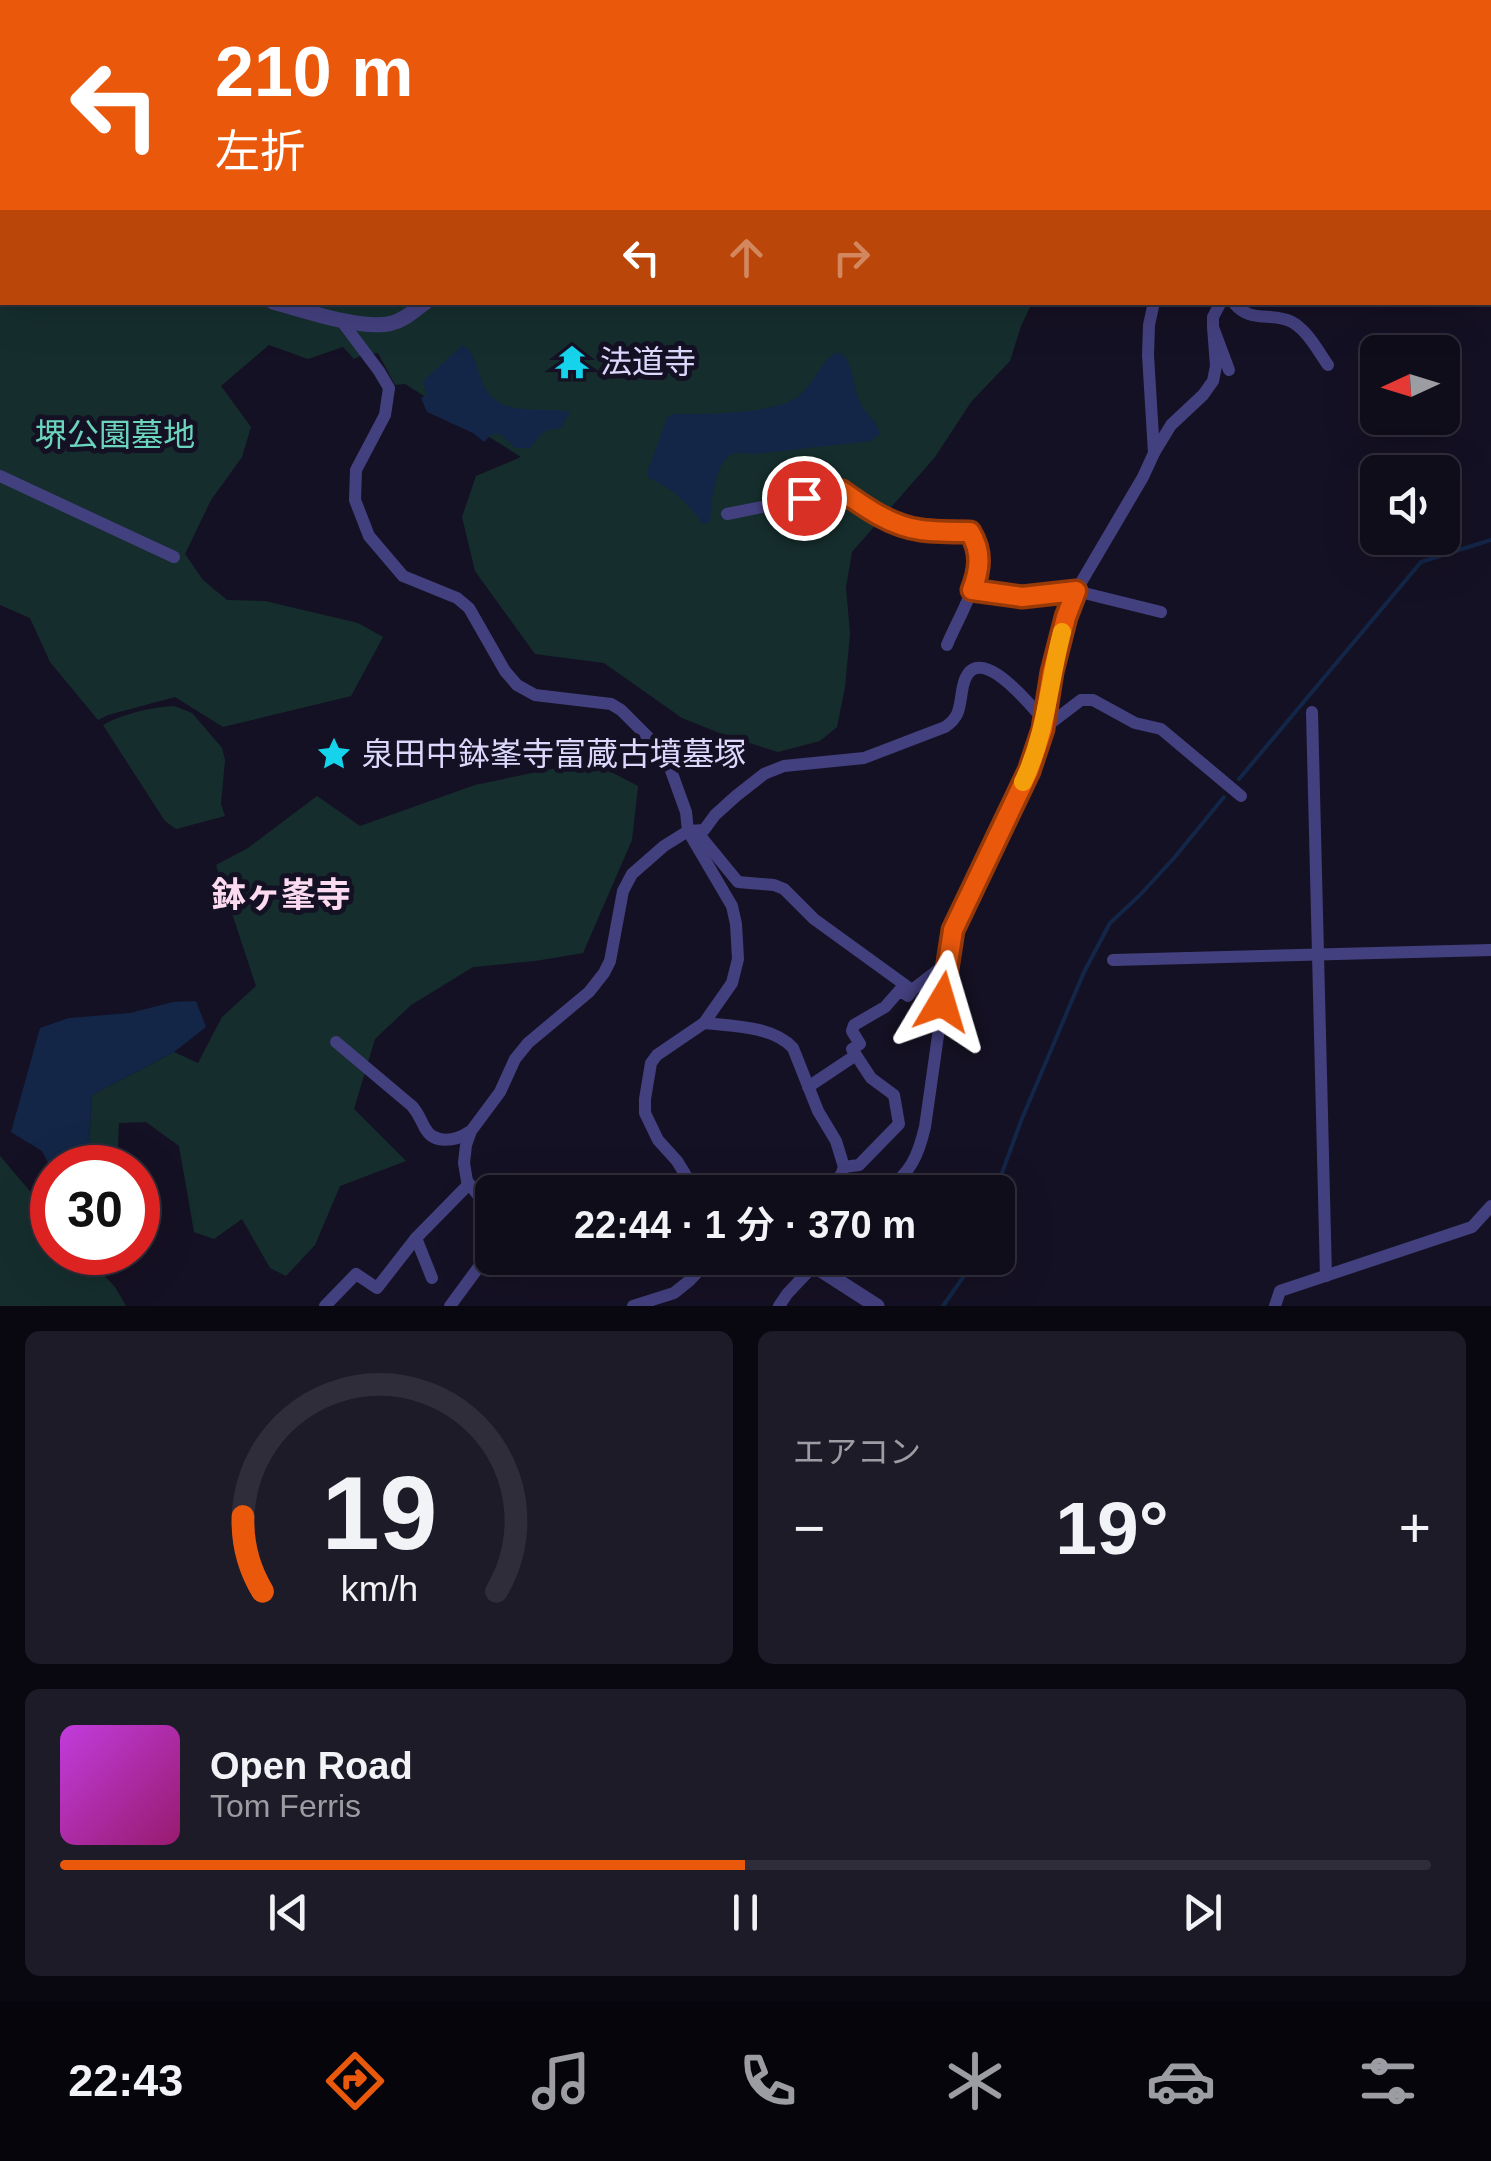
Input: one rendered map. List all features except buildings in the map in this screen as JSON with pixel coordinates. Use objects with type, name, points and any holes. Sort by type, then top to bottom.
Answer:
[{"type":"street","points":[[285,305],[377,325],[391,324],[422,305]]},
{"type":"street","points":[[1153,305],[1148,355],[1154,453]]},
{"type":"street","points":[[905,1175],[918,1154],[925,1127],[953,930],[1029,771],[1044,724],[1066,617],[1076,591],[1171,425],[1212,381],[1216,366],[1212,317],[1219,305]]},
{"type":"street","points":[[1235,305],[1252,316],[1289,320],[1304,330],[1328,365]]},
{"type":"street","points":[[340,319],[380,370],[389,388],[385,415],[356,470],[355,500],[368,536],[404,576],[457,598],[469,608],[516,685],[535,696],[592,700],[622,710],[665,754],[692,832],[732,906],[738,960],[732,983],[704,1023],[651,1063],[645,1113],[658,1140],[685,1175]]},
{"type":"street","points":[[1213,327],[1230,370]]},
{"type":"street","points":[[0,476],[174,557]]},
{"type":"street","points":[[728,514],[842,491],[896,524],[921,530],[970,532],[979,556],[978,574],[947,645]]},
{"type":"street","points":[[972,590],[1022,597],[1076,591],[1161,612]]},
{"type":"street","points":[[475,1192],[464,1162],[472,1131],[528,1043],[589,992],[604,974],[623,891],[632,874],[664,846],[704,830],[715,815],[764,774],[784,766],[864,758],[945,727],[960,711],[962,687],[972,670],[992,670],[1005,679],[1044,724]]},
{"type":"street","points":[[1044,724],[1080,700],[1093,700],[1135,723],[1162,730],[1241,796]]},
{"type":"street","points":[[1312,712],[1326,1276]]},
{"type":"street","points":[[692,832],[738,882],[784,889],[814,919],[912,990]]},
{"type":"street","points":[[1113,960],[1491,950]]},
{"type":"street","points":[[844,1167],[858,1165],[899,1124],[894,1094],[872,1078],[852,1049],[860,1044],[852,1031],[854,1025],[885,1007],[900,990],[908,996],[947,962]]},
{"type":"street","points":[[704,1023],[766,1032],[793,1048],[818,1111],[836,1141],[844,1167],[841,1175]]},
{"type":"street","points":[[336,1042],[412,1106],[433,1137],[458,1140],[472,1131]]},
{"type":"street","points":[[808,1087],[856,1055]]},
{"type":"street","points":[[325,1306],[356,1274],[377,1288],[416,1238],[469,1184]]},
{"type":"street","points":[[1276,1306],[1280,1291],[1472,1227],[1491,1206]]},
{"type":"street","points":[[416,1238],[432,1278]]},
{"type":"street","points":[[450,1306],[475,1272]]},
{"type":"street","points":[[633,1306],[674,1292],[695,1275]]},
{"type":"street","points":[[778,1306],[805,1275]]},
{"type":"street","points":[[836,1275],[877,1306]]},
{"type":"green space","name":"堺公園墓地","points":[[0,305],[1031,305],[1010,361],[971,402],[935,457],[852,552],[846,587],[850,634],[845,687],[837,727],[820,741],[778,752],[682,718],[604,663],[535,654],[475,571],[462,517],[476,476],[521,457],[405,384],[395,385],[378,353],[354,359],[343,347],[308,359],[269,345],[221,386],[251,427],[242,457],[211,500],[185,554],[203,580],[227,600],[265,601],[358,623],[383,637],[351,696],[223,727],[175,697],[98,720],[50,662],[30,618],[0,605]]},
{"type":"green space","points":[[174,706],[192,713],[222,748],[225,760],[221,804],[225,816],[176,829],[165,821],[103,725],[137,712]]},
{"type":"green space","points":[[590,761],[638,786],[632,840],[583,953],[473,967],[411,1005],[375,1039],[354,1109],[406,1161],[340,1186],[315,1245],[286,1276],[270,1268],[242,1219],[214,1239],[194,1232],[179,1146],[146,1122],[119,1123],[118,1145],[89,1145],[92,1095],[174,1052],[198,1063],[222,1017],[256,986],[216,865],[248,848],[317,796],[360,826],[475,785]]},
{"type":"green space","points":[[0,1156],[30,1191],[30,1275],[104,1275],[126,1306],[0,1306]]},
{"type":"water","points":[[463,345],[473,356],[488,392],[497,401],[519,409],[570,412],[561,428],[545,432],[530,448],[515,448],[500,434],[492,434],[484,442],[427,412],[421,398],[427,394],[423,381]]},
{"type":"water","points":[[835,353],[846,359],[861,405],[879,429],[880,434],[870,441],[732,454],[718,474],[710,521],[706,524],[672,491],[649,478],[647,473],[667,418],[672,414],[738,412],[788,402],[804,392]]},
{"type":"water","points":[[196,1001],[206,1027],[174,1052],[92,1095],[89,1145],[32,1145],[11,1132],[40,1028],[69,1018],[130,1013],[173,1002]]},
{"type":"waterway","points":[[1239,779],[1421,562],[1491,540]]},
{"type":"waterway","points":[[1001,1175],[1084,972],[1110,923],[1174,858],[1224,797]]},
{"type":"waterway","points":[[943,1306],[964,1275]]},
{"type":"slow traffic","points":[[1023,782],[1043,729],[1062,632]]},
{"type":"place","name":"法道寺","points":[[572,362]]},
{"type":"place","name":"泉田中鉢峯寺富蔵古墳墓塚","points":[[334,754]]},
{"type":"district","name":"鉢ヶ峯寺","points":[[281,894]]},
{"type":"route","points":[[804,498],[842,491],[896,524],[921,530],[970,532],[979,556],[972,590],[1022,597],[1076,591],[1066,617],[1043,729],[1029,771],[953,930],[942,1002]]}]
